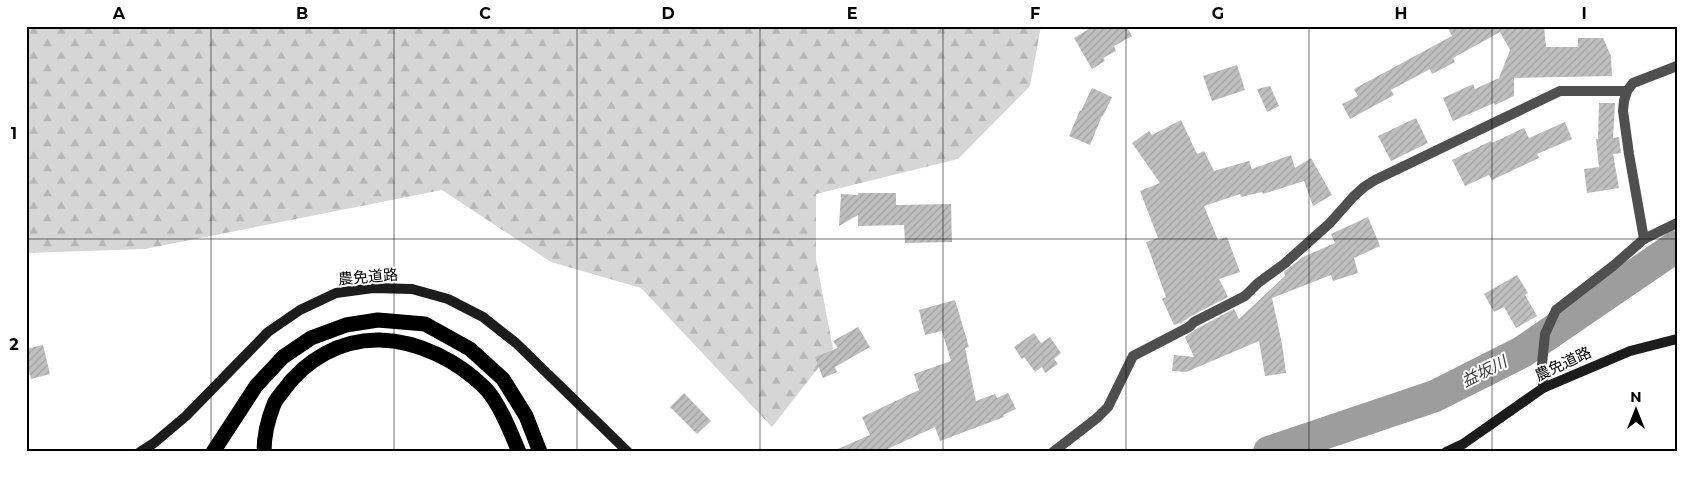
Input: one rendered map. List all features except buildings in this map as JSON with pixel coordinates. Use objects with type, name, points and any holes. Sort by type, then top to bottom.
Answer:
[{"type":"highway","points":[[213,452],[256,386],[284,357],[311,338],[346,324],[378,320],[425,324],[470,348],[503,379],[526,416],[540,452]]},
{"type":"highway","points":[[264,452],[264,436],[275,403],[293,376],[320,355],[351,344],[380,340],[417,346],[453,362],[486,389],[506,422],[519,452]]},
{"type":"street","points":[[1644,239],[1629,154],[1624,111],[1627,91],[1633,83],[1641,79],[1677,66]]},
{"type":"street","points":[[1053,452],[1097,418],[1108,407],[1133,356],[1245,296],[1324,229],[1364,187],[1560,91],[1627,91]]},
{"type":"street","points":[[1543,388],[1542,364],[1545,334],[1556,310],[1613,266],[1644,239],[1677,222]]},
{"type":"street","name":"農免道路","points":[[140,452],[154,443],[186,416],[268,332],[300,310],[336,293],[373,288],[412,289],[448,299],[483,317],[516,343],[628,452]]},
{"type":"street","name":"農免道路","points":[[1446,452],[1463,444],[1543,388],[1630,351],[1677,339]]},
{"type":"green space","points":[[26,26],[1041,26],[1030,86],[958,159],[816,194],[816,259],[833,349],[772,427],[641,288],[551,262],[442,190],[145,249],[26,253]]},
{"type":"waterway","name":"益坂川","points":[[1269,452],[1435,396],[1522,352],[1677,246]]}]
